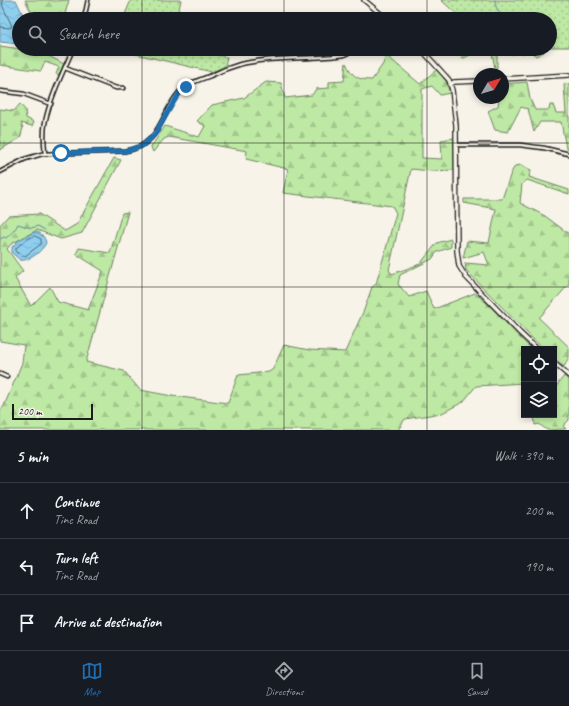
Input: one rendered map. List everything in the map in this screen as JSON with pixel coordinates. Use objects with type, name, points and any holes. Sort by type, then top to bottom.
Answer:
[{"type":"street","points":[[85,12],[88,0]]},
{"type":"street","points":[[364,0],[379,12]]},
{"type":"street","points":[[45,154],[44,131],[51,104],[69,56]]},
{"type":"street","points":[[0,172],[25,159],[45,154],[125,151],[136,149],[153,137],[180,92],[188,85],[242,64],[339,56]]},
{"type":"street","points":[[427,56],[451,84],[455,109],[457,245],[460,268],[466,277],[534,346]]},
{"type":"street","points":[[65,68],[116,88],[123,88]]},
{"type":"street","points":[[509,79],[569,75]]},
{"type":"street","points":[[451,84],[473,82]]},
{"type":"street","points":[[0,91],[24,94],[51,104]]},
{"type":"street","points":[[456,145],[520,145],[544,148],[569,154]]},
{"type":"street","points":[[557,366],[569,376]]},
{"type":"street","points":[[0,374],[7,377]]},
{"type":"green space","points":[[25,0],[69,0],[66,12],[31,12]]},
{"type":"green space","points":[[131,0],[181,0],[178,12],[126,12]]},
{"type":"green space","points":[[441,0],[569,0],[569,47],[557,47],[557,12],[454,12]]},
{"type":"green space","points":[[0,46],[12,48],[12,56],[49,56],[64,64],[59,75],[56,74],[59,67],[45,62],[41,71],[0,65]]},
{"type":"green space","points":[[145,56],[227,57],[225,66],[212,72]]},
{"type":"green space","points":[[386,56],[387,56],[420,84],[437,69],[446,81],[450,93],[440,95],[432,86],[422,89],[422,158],[442,159],[441,140],[454,138],[454,170],[431,171],[411,169],[389,270],[392,274],[420,264],[437,243],[451,239],[451,247],[437,252],[432,259],[400,275],[398,284],[409,297],[426,291],[434,309],[475,293],[483,299],[529,346],[521,346],[521,383],[476,386],[463,402],[442,413],[405,419],[398,430],[0,430],[0,411],[4,406],[22,363],[24,345],[0,341],[0,225],[8,216],[39,214],[65,231],[77,224],[114,158],[121,160],[82,233],[61,239],[37,230],[11,244],[7,249],[23,271],[15,278],[31,306],[50,287],[58,302],[88,310],[103,271],[76,254],[79,248],[110,253],[122,213],[128,212],[86,362],[124,371],[140,390],[172,396],[228,403],[238,375],[269,372],[273,369],[284,345],[309,350],[345,352],[364,310],[372,287],[376,284],[396,213],[392,206],[283,193],[288,169],[246,159],[247,151],[169,137],[164,139],[153,152],[151,147],[165,126],[199,137],[205,126],[197,121],[212,105],[244,98],[266,82],[281,83],[285,98],[312,95],[316,89],[329,88],[329,82],[344,81],[346,63],[350,71],[359,78],[372,80],[383,64]]},
{"type":"green space","points":[[493,56],[497,56],[497,68],[495,68]]},
{"type":"green space","points":[[527,82],[530,99],[535,110],[549,110],[550,105],[553,105],[556,113],[566,113],[564,85],[567,83],[569,85],[569,149],[566,148],[561,122],[540,122],[534,132],[528,109],[521,107],[508,132],[495,130],[488,111],[498,106],[498,104],[509,104],[509,84]]},
{"type":"green space","points":[[20,104],[25,110],[26,118],[34,122],[32,126],[21,123],[23,128],[20,138],[0,150],[0,109],[14,111]]},
{"type":"green space","points":[[521,165],[531,170],[529,177],[569,190],[569,194],[527,180],[522,184],[520,203],[545,216],[569,234],[569,284],[539,318],[569,347],[569,357],[564,367],[557,361],[557,346],[541,346],[466,270],[465,263],[489,265],[484,252],[463,258],[467,241],[489,243],[496,209],[464,203],[464,199],[502,199],[515,166]]},
{"type":"green space","points":[[564,376],[569,380],[569,420],[563,426],[566,429],[547,430],[539,424],[535,425],[534,418],[557,418],[557,385]]},
{"type":"water","points":[[0,0],[16,0],[22,12],[12,12],[12,43],[0,42]]},
{"type":"water","points":[[34,232],[38,232],[42,235],[46,243],[42,249],[31,258],[20,260],[12,253],[12,247],[19,240]]},
{"type":"waterway","points":[[495,0],[495,4],[499,12]]},
{"type":"waterway","points":[[0,239],[4,237],[6,238],[18,224],[31,228],[38,226],[45,230]]},
{"type":"route","points":[[61,153],[125,151],[142,146],[155,134],[180,92],[186,87]]}]
